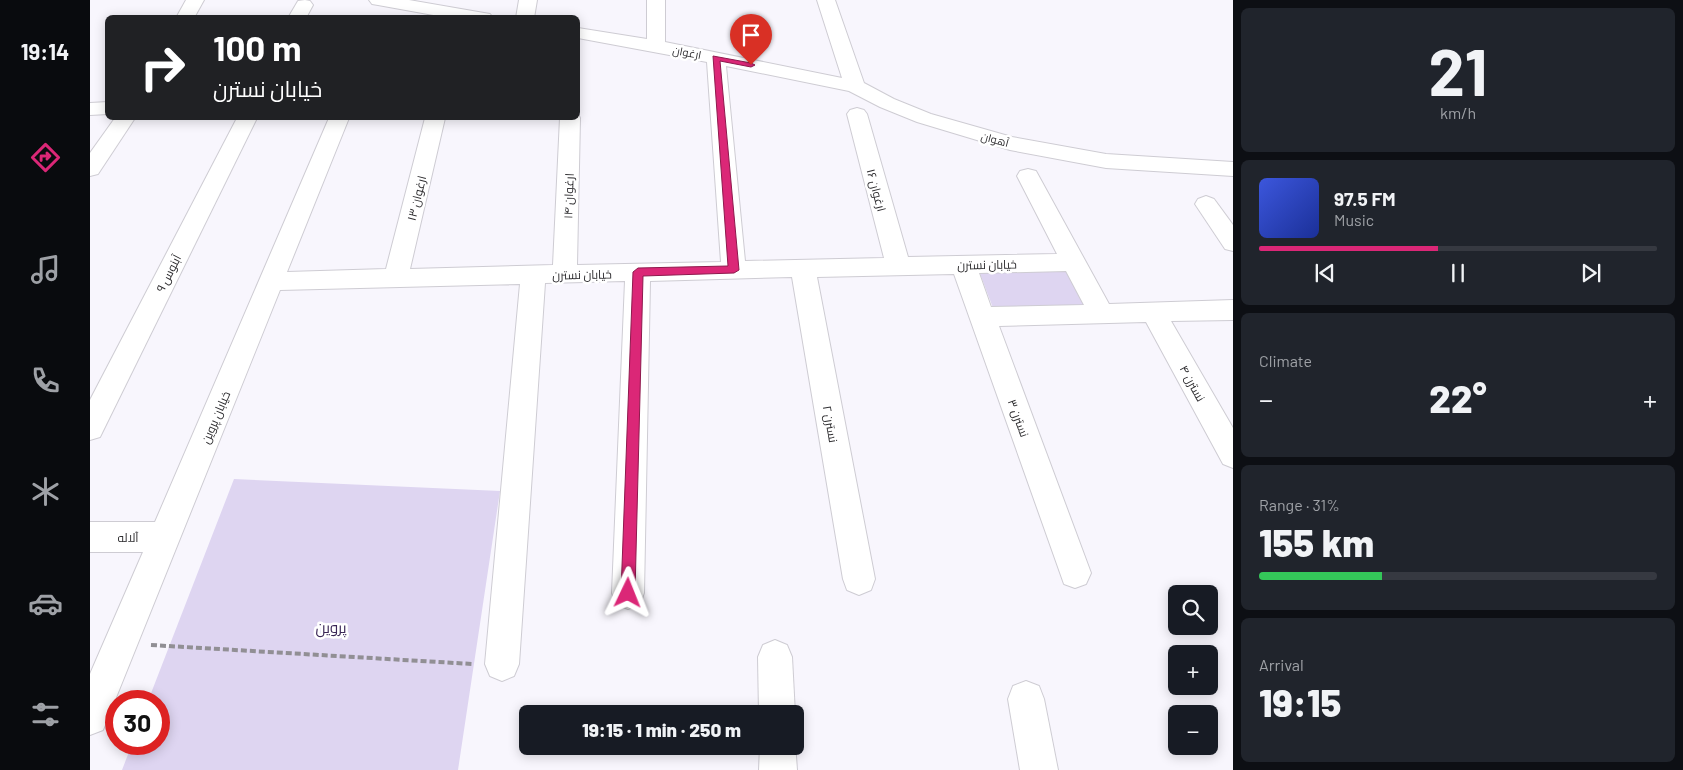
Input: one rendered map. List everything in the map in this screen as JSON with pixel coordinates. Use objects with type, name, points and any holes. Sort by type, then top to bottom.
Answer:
[{"type":"street","points":[[187,15],[195,0]]},
{"type":"street","points":[[526,15],[528,0]]},
{"type":"street","points":[[656,0],[656,46]]},
{"type":"street","points":[[826,0],[855,86]]},
{"type":"street","points":[[383,5],[453,15]]},
{"type":"street","name":"ارغوان","points":[[580,33],[656,46],[855,86]]},
{"type":"street","points":[[716,58],[734,270]]},
{"type":"street","name":"آهوان","points":[[855,86],[887,103],[924,118],[1010,144],[1106,160],[1233,169]]},
{"type":"street","points":[[90,108],[105,108]]},
{"type":"street","name":"ارغوان ۱۶","points":[[857,114],[898,266]]},
{"type":"street","points":[[90,169],[124,120]]},
{"type":"street","name":"آبنوس ۹","points":[[90,428],[246,120]]},
{"type":"street","name":"خیابان پروین","points":[[90,717],[338,120]]},
{"type":"street","name":"ارغوان ۱۳","points":[[396,278],[435,120]]},
{"type":"street","name":"ارغوان ۱۴","points":[[565,274],[570,120]]},
{"type":"street","points":[[1028,176],[1072,262],[1102,312]]},
{"type":"street","points":[[1206,204],[1233,243]]},
{"type":"street","name":"خیابان نسترن","points":[[271,281],[1072,262]]},
{"type":"street","name":"نسترن ۳","points":[[963,264],[1075,572]]},
{"type":"street","name":"نسترن ۲","points":[[803,268],[859,579]]},
{"type":"street","points":[[628,593],[638,272]]},
{"type":"street","points":[[489,664],[533,275]]},
{"type":"street","points":[[983,317],[1102,312],[1233,310]]},
{"type":"street","name":"نسترن ۴","points":[[1153,312],[1233,455]]},
{"type":"street","name":"آلاله","points":[[90,537],[165,536]]},
{"type":"street","points":[[775,657],[777,705]]},
{"type":"street","points":[[1026,699],[1039,770]]},
{"type":"street","points":[[778,755],[778,770]]},
{"type":"path","points":[[121,643],[489,664]]},
{"type":"green space","points":[[1066,269],[1084,306],[993,308],[979,271]]},
{"type":"green space","name":"پروین","points":[[234,479],[500,491],[458,770],[122,770],[128,755],[170,755],[170,690],[152,690]]},
{"type":"route","points":[[628,593],[638,272],[734,270],[716,58],[751,65]]}]
